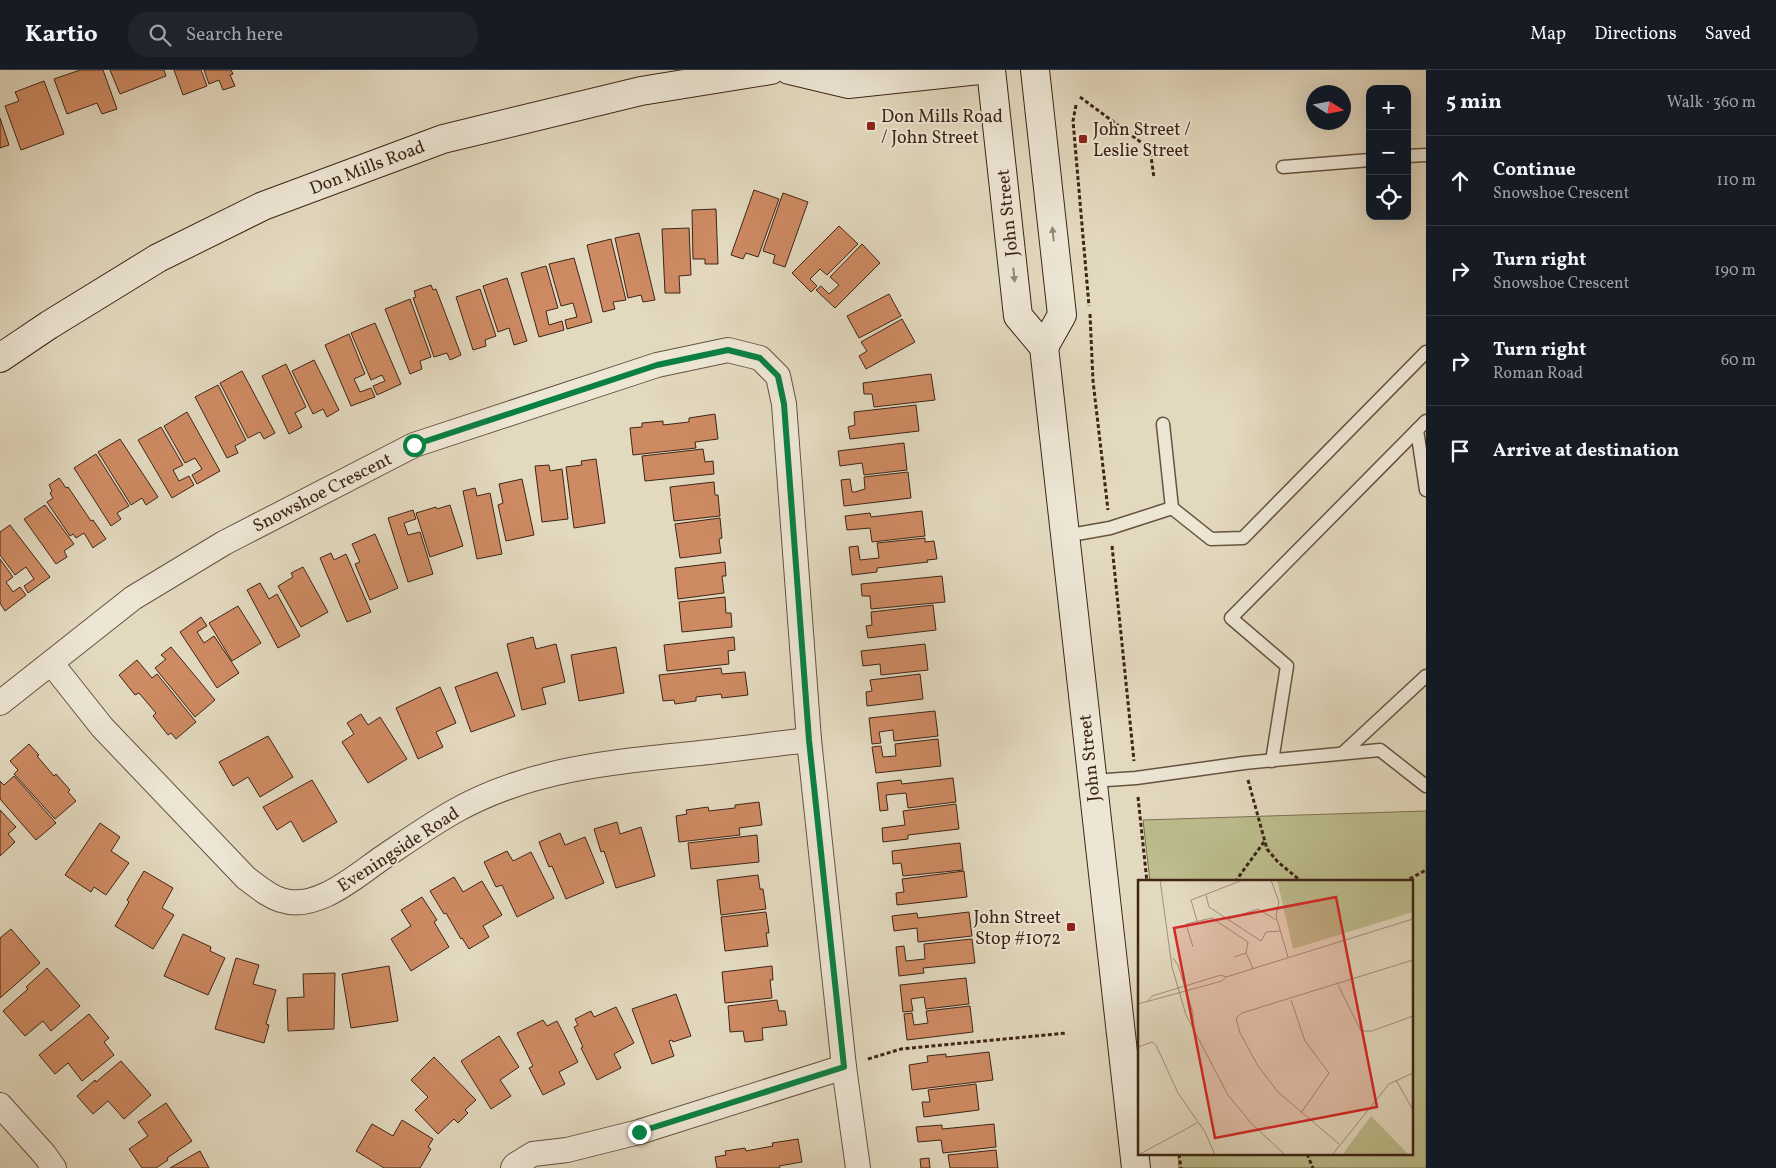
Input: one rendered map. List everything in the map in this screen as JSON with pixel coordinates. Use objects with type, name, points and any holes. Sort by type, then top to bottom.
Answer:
[{"type":"main road","name":"Don Mills Road","points":[[0,358],[49,325],[158,258],[263,206],[443,139],[641,91],[770,70]]},
{"type":"main road","points":[[789,70],[848,84],[979,70]]},
{"type":"main road","name":"John Street","points":[[992,70],[1018,316],[1044,347],[1136,1168]]},
{"type":"main road","points":[[1035,70],[1062,315],[1044,347]]},
{"type":"street","name":"Snowshoe Crescent","points":[[0,703],[52,664],[133,598],[224,543],[414,445],[657,365],[728,350],[760,358],[778,376],[784,404],[809,740],[844,1067],[858,1168]]},
{"type":"street","name":"Eveningside Road","points":[[52,664],[102,727],[246,878],[282,901],[305,902],[325,895],[351,882],[456,810],[518,782],[578,769],[647,758],[809,740]]},
{"type":"street","points":[[514,1168],[515,1165],[532,1154],[567,1150],[639,1132],[844,1067]]},
{"type":"street","points":[[0,1105],[44,1154],[54,1168]]},
{"type":"lane","points":[[1411,156],[1426,155]]},
{"type":"lane","points":[[1283,167],[1366,160]]},
{"type":"lane","points":[[1163,424],[1172,508],[1211,539],[1243,538],[1426,352]]},
{"type":"lane","points":[[1422,425],[1426,490]]},
{"type":"lane","points":[[1272,761],[1287,666],[1231,618],[1422,425]]},
{"type":"lane","points":[[1065,536],[1110,528],[1172,508]]},
{"type":"lane","points":[[1343,753],[1426,676]]},
{"type":"lane","points":[[1092,780],[1136,778],[1244,764],[1380,750],[1426,786]]},
{"type":"path","points":[[1080,97],[1150,149],[1154,178]]},
{"type":"path","points":[[1076,105],[1073,121],[1088,281],[1094,381],[1148,880]]},
{"type":"path","points":[[1244,764],[1267,849],[1278,862],[1300,880]]},
{"type":"path","points":[[1236,880],[1265,842]]},
{"type":"path","points":[[1408,880],[1426,870]]},
{"type":"path","points":[[844,1067],[901,1049],[1067,1033]]},
{"type":"path","points":[[1308,1156],[1312,1168]]},
{"type":"green space","points":[[1426,811],[1426,1168],[1179,1168],[1178,1156],[1414,1156],[1414,880],[1150,880],[1143,820]]},
{"type":"building","points":[[80,70],[103,70],[117,109],[102,114],[97,103],[67,114],[54,79]]},
{"type":"building","points":[[110,70],[164,70],[166,76],[120,94]]},
{"type":"building","points":[[174,70],[201,70],[207,86],[183,95]]},
{"type":"building","points":[[204,70],[231,70],[233,74],[230,75],[235,86],[223,90],[219,80],[209,84]]},
{"type":"building","points":[[44,81],[64,134],[21,150],[5,106],[19,101],[15,92]]},
{"type":"building","points":[[0,118],[9,145],[0,148]]},
{"type":"building","points":[[754,190],[779,199],[758,257],[746,253],[743,259],[731,255]]},
{"type":"building","points":[[783,193],[808,202],[785,267],[773,263],[775,255],[763,251]]},
{"type":"building","points":[[716,209],[718,264],[705,264],[705,259],[693,259],[692,210]]},
{"type":"building","points":[[839,226],[858,244],[827,275],[820,269],[810,279],[817,286],[811,292],[792,273]]},
{"type":"building","points":[[689,228],[691,275],[679,276],[680,293],[665,293],[662,229]]},
{"type":"building","points":[[639,233],[655,300],[643,302],[641,295],[628,298],[615,238]]},
{"type":"building","points":[[611,239],[626,300],[613,302],[615,309],[603,312],[587,245]]},
{"type":"building","points":[[862,244],[880,263],[835,308],[816,290],[821,286],[829,294],[839,285],[830,277]]},
{"type":"building","points":[[574,258],[592,322],[567,329],[565,320],[577,317],[573,303],[561,306],[549,264]]},
{"type":"building","points":[[546,266],[558,308],[546,311],[549,325],[562,321],[564,330],[539,337],[521,273]]},
{"type":"building","points":[[507,278],[527,341],[514,345],[509,328],[498,332],[483,286]]},
{"type":"building","points":[[431,285],[433,290],[436,289],[461,355],[450,360],[447,353],[434,357],[413,298],[416,297],[414,291]]},
{"type":"building","points":[[480,289],[496,336],[485,340],[486,346],[473,350],[456,297]]},
{"type":"building","points":[[889,294],[901,316],[859,338],[847,316]]},
{"type":"building","points":[[410,299],[431,357],[420,361],[422,369],[410,374],[385,309]]},
{"type":"building","points":[[902,319],[915,342],[866,369],[859,356],[867,351],[861,342]]},
{"type":"building","points":[[375,323],[401,384],[377,395],[373,386],[385,381],[382,375],[371,380],[351,333]]},
{"type":"building","points":[[349,334],[365,374],[354,379],[360,392],[371,388],[375,397],[351,406],[325,345]]},
{"type":"building","points":[[314,360],[339,410],[327,417],[323,409],[313,414],[292,371]]},
{"type":"building","points":[[286,364],[306,407],[295,413],[302,427],[289,434],[262,376]]},
{"type":"building","points":[[242,371],[275,433],[264,439],[260,432],[248,438],[220,383]]},
{"type":"building","points":[[931,374],[935,400],[874,407],[872,394],[864,394],[863,383]]},
{"type":"building","points":[[218,385],[246,440],[235,446],[238,453],[227,458],[195,397]]},
{"type":"building","points":[[916,405],[919,431],[850,439],[848,427],[855,425],[854,412]]},
{"type":"building","points":[[187,412],[220,471],[197,484],[192,475],[202,469],[195,458],[185,463],[164,426]]},
{"type":"building","points":[[715,414],[718,439],[695,442],[696,448],[633,455],[630,428],[642,427],[642,423],[663,421],[663,425],[689,422],[689,418]]},
{"type":"building","points":[[161,427],[183,465],[173,470],[179,481],[189,476],[194,485],[172,498],[138,440]]},
{"type":"building","points":[[120,439],[158,497],[146,505],[142,498],[131,505],[98,452]]},
{"type":"building","points":[[904,443],[907,470],[864,475],[862,463],[840,466],[838,451]]},
{"type":"building","points":[[703,449],[705,462],[713,461],[714,474],[645,481],[642,456]]},
{"type":"building","points":[[96,454],[129,506],[117,513],[121,519],[111,526],[74,468]]},
{"type":"building","points":[[596,459],[605,523],[574,528],[566,467],[582,465],[581,461]]},
{"type":"building","points":[[549,465],[550,471],[562,469],[568,519],[542,522],[535,466]]},
{"type":"building","points":[[908,472],[911,498],[844,506],[841,480],[850,479],[852,492],[855,492],[865,489],[864,477]]},
{"type":"building","points":[[59,478],[66,488],[68,487],[106,539],[93,548],[84,533],[76,538],[73,534],[70,536],[47,502],[53,498],[49,485]]},
{"type":"building","points":[[522,479],[534,535],[506,541],[498,505],[503,503],[499,484]]},
{"type":"building","points":[[714,482],[715,495],[718,495],[720,516],[674,521],[670,487]]},
{"type":"building","points":[[475,488],[477,496],[490,493],[502,554],[477,559],[463,491]]},
{"type":"building","points":[[45,505],[74,544],[64,551],[67,557],[56,564],[24,519]]},
{"type":"building","points":[[450,505],[463,546],[430,557],[416,513]]},
{"type":"building","points":[[413,510],[416,519],[404,523],[408,535],[420,532],[433,574],[408,582],[388,518]]},
{"type":"building","points":[[922,511],[925,536],[872,542],[870,528],[847,530],[845,516],[870,513],[871,517]]},
{"type":"building","points":[[720,518],[722,538],[719,539],[721,553],[680,558],[675,524]]},
{"type":"building","points":[[10,525],[50,577],[28,593],[24,586],[34,579],[26,567],[15,575],[0,555],[0,532]]},
{"type":"building","points":[[375,534],[398,588],[370,600],[355,564],[360,562],[352,544]]},
{"type":"building","points":[[925,538],[925,542],[934,541],[937,559],[927,560],[928,562],[877,568],[877,572],[852,575],[849,547],[858,546],[860,560],[879,558],[877,543]]},
{"type":"building","points":[[331,553],[334,560],[346,554],[371,612],[347,622],[320,558]]},
{"type":"building","points":[[0,559],[13,577],[6,582],[13,592],[20,587],[26,595],[5,611],[0,603]]},
{"type":"building","points":[[725,562],[726,576],[722,576],[724,593],[678,599],[675,568]]},
{"type":"building","points":[[303,567],[328,612],[301,627],[278,586],[293,577],[291,573]]},
{"type":"building","points":[[942,576],[945,602],[871,609],[870,596],[862,596],[861,584]]},
{"type":"building","points":[[260,583],[269,599],[277,594],[300,636],[278,648],[247,590]]},
{"type":"building","points":[[725,597],[726,613],[731,613],[732,627],[682,632],[679,602]]},
{"type":"building","points":[[933,605],[936,630],[868,638],[866,626],[872,625],[871,612]]},
{"type":"building","points":[[238,606],[261,643],[232,661],[209,623]]},
{"type":"building","points":[[201,617],[207,626],[197,632],[204,643],[214,636],[239,673],[217,688],[180,632]]},
{"type":"building","points":[[533,637],[536,649],[556,644],[565,682],[542,688],[546,704],[522,710],[507,644]]},
{"type":"building","points":[[734,637],[735,650],[728,651],[729,664],[667,671],[664,645]]},
{"type":"building","points":[[925,644],[928,670],[881,675],[880,664],[863,666],[861,651]]},
{"type":"building","points":[[171,647],[215,700],[195,717],[155,668],[166,659],[161,655]]},
{"type":"building","points":[[616,647],[624,693],[579,701],[571,655]]},
{"type":"building","points":[[137,660],[152,678],[157,674],[196,722],[176,739],[171,733],[168,735],[153,716],[156,713],[139,693],[135,695],[119,675]]},
{"type":"building","points":[[721,668],[722,674],[745,672],[748,695],[722,698],[721,694],[696,697],[696,701],[675,704],[674,700],[663,701],[659,675]]},
{"type":"building","points":[[497,672],[515,716],[471,732],[455,687]]},
{"type":"building","points":[[920,674],[923,699],[867,706],[866,692],[872,691],[870,680]]},
{"type":"building","points":[[440,687],[456,723],[436,732],[443,747],[418,759],[396,708]]},
{"type":"building","points":[[935,711],[938,736],[894,741],[893,730],[879,732],[881,743],[872,744],[869,718]]},
{"type":"building","points":[[361,714],[368,725],[380,717],[407,759],[368,783],[342,742],[354,734],[347,723]]},
{"type":"building","points":[[268,736],[293,777],[260,797],[248,777],[233,786],[219,762]]},
{"type":"building","points":[[938,739],[941,766],[876,773],[872,747],[881,746],[883,757],[896,756],[895,744]]},
{"type":"building","points":[[29,744],[54,776],[56,774],[70,790],[68,792],[76,801],[55,819],[14,774],[18,770],[10,761]]},
{"type":"building","points":[[14,776],[56,823],[36,840],[0,799],[0,781],[4,785]]},
{"type":"building","points":[[953,778],[956,802],[908,808],[906,793],[886,795],[888,810],[880,811],[877,783],[901,780],[902,784]]},
{"type":"building","points":[[312,780],[337,822],[303,842],[291,821],[277,830],[263,807]]},
{"type":"building","points":[[759,802],[762,825],[739,828],[740,835],[679,842],[676,816],[687,814],[686,810],[708,807],[709,811],[735,808],[735,805]]},
{"type":"building","points":[[956,804],[959,829],[908,835],[908,839],[883,842],[882,828],[905,825],[903,811]]},
{"type":"building","points":[[0,810],[16,827],[8,834],[15,842],[0,856]]},
{"type":"building","points":[[617,822],[620,834],[641,827],[655,876],[616,888],[604,851],[601,852],[594,829]]},
{"type":"building","points":[[100,823],[120,837],[111,851],[129,863],[106,895],[94,887],[91,892],[65,875]]},
{"type":"building","points":[[560,833],[565,845],[585,837],[604,883],[566,899],[552,866],[549,867],[539,842]]},
{"type":"building","points":[[757,835],[759,862],[691,869],[688,843]]},
{"type":"building","points":[[960,843],[963,870],[903,876],[901,863],[893,864],[892,851]]},
{"type":"building","points":[[507,851],[513,861],[531,852],[554,898],[517,917],[502,885],[496,887],[484,862]]},
{"type":"building","points":[[144,871],[173,888],[162,908],[174,915],[153,949],[115,926],[129,902],[127,900]]},
{"type":"building","points":[[964,871],[967,897],[897,905],[896,893],[904,892],[902,879]]},
{"type":"building","points":[[758,875],[760,889],[763,889],[766,909],[721,915],[717,880]]},
{"type":"building","points":[[454,877],[463,892],[482,881],[502,915],[483,926],[489,937],[469,949],[430,891]]},
{"type":"building","points":[[422,897],[437,920],[434,922],[449,947],[411,971],[391,939],[411,926],[401,910]]},
{"type":"building","points":[[766,912],[769,933],[766,933],[768,946],[725,951],[721,917]]},
{"type":"building","points":[[969,912],[972,936],[918,942],[917,928],[894,931],[892,916],[917,913],[918,918]]},
{"type":"building","points":[[11,929],[40,963],[0,998],[0,938]]},
{"type":"building","points":[[183,934],[211,947],[210,951],[225,958],[208,995],[164,976]]},
{"type":"building","points":[[972,939],[975,963],[923,968],[924,973],[899,976],[896,947],[904,946],[906,961],[925,959],[924,944]]},
{"type":"building","points":[[236,958],[259,965],[253,984],[276,990],[266,1024],[269,1025],[264,1043],[215,1029]]},
{"type":"building","points":[[389,966],[398,1021],[351,1028],[342,974]]},
{"type":"building","points":[[772,966],[773,980],[770,980],[772,998],[725,1003],[722,972]]},
{"type":"building","points":[[47,968],[80,1006],[51,1031],[43,1021],[25,1036],[3,1011],[28,989],[26,987]]},
{"type":"building","points":[[335,973],[334,1029],[288,1031],[287,998],[304,997],[303,974]]},
{"type":"building","points":[[966,978],[969,1004],[926,1009],[924,997],[911,999],[913,1011],[903,1012],[900,985]]},
{"type":"building","points":[[676,994],[691,1036],[673,1042],[672,1040],[669,1041],[674,1056],[652,1064],[632,1009]]},
{"type":"building","points":[[777,1000],[779,1011],[785,1011],[787,1025],[762,1028],[763,1040],[745,1042],[743,1031],[730,1032],[728,1006]]},
{"type":"building","points":[[970,1006],[973,1032],[907,1040],[904,1014],[912,1013],[914,1025],[928,1023],[926,1011]]},
{"type":"building","points":[[616,1007],[634,1043],[614,1054],[621,1068],[597,1080],[581,1048],[583,1047],[574,1027],[578,1025],[575,1019],[591,1011],[594,1017]]},
{"type":"building","points":[[89,1014],[109,1038],[104,1042],[114,1055],[82,1081],[68,1063],[55,1074],[39,1055]]},
{"type":"building","points":[[543,1020],[547,1026],[557,1021],[578,1062],[559,1072],[565,1084],[543,1095],[529,1068],[533,1066],[517,1033]]},
{"type":"building","points":[[499,1036],[519,1067],[500,1080],[511,1096],[491,1109],[461,1061]]},
{"type":"building","points":[[989,1052],[993,1080],[912,1090],[909,1065],[928,1062],[927,1056],[946,1054],[946,1057]]},
{"type":"building","points":[[434,1057],[476,1100],[465,1110],[468,1113],[458,1123],[454,1119],[438,1134],[415,1110],[428,1097],[411,1080]]},
{"type":"building","points":[[121,1061],[151,1095],[124,1119],[108,1101],[93,1114],[77,1096]]},
{"type":"building","points":[[976,1084],[979,1110],[924,1117],[922,1102],[930,1102],[928,1090]]},
{"type":"building","points":[[166,1103],[192,1141],[156,1168],[142,1168],[129,1149],[148,1136],[138,1122]]},
{"type":"building","points":[[402,1120],[433,1139],[428,1147],[431,1149],[420,1168],[384,1168],[356,1151],[372,1124],[393,1136]]},
{"type":"building","points":[[994,1124],[996,1147],[943,1153],[941,1140],[918,1142],[916,1127],[942,1125],[942,1129]]},
{"type":"building","points":[[798,1139],[802,1162],[779,1166],[780,1168],[717,1168],[715,1157],[726,1155],[725,1151],[745,1148],[746,1151],[773,1146],[772,1143]]},
{"type":"building","points":[[996,1150],[998,1168],[950,1168],[948,1155]]},
{"type":"building","points":[[200,1151],[209,1168],[170,1168],[198,1152]]},
{"type":"building","points":[[929,1158],[930,1168],[921,1168],[920,1159]]},
{"type":"place","name":"Don Mills Road / John Street","points":[[871,126]]},
{"type":"place","name":"John Street / Leslie Street","points":[[1083,139]]},
{"type":"place","name":"John Street Stop #1072","points":[[1071,927]]},
{"type":"route","points":[[414,445],[657,365],[728,350],[760,358],[778,376],[784,404],[809,740],[844,1067],[639,1132]]}]
